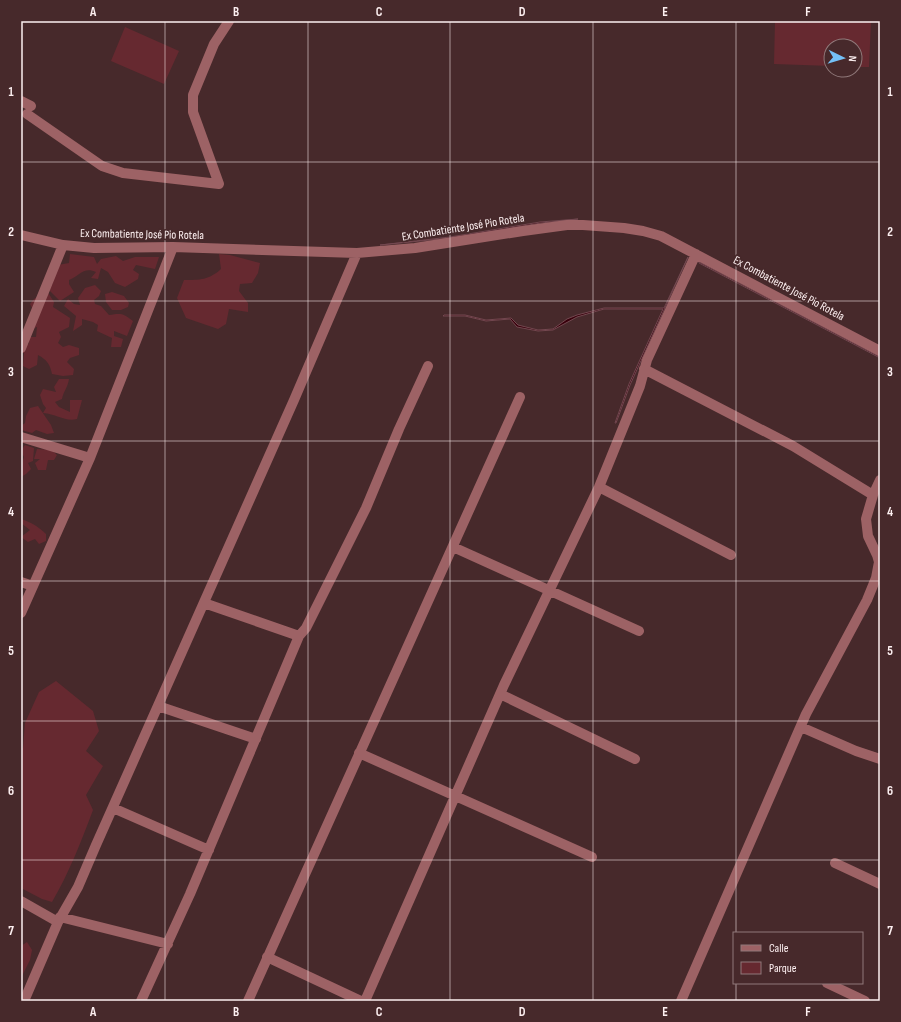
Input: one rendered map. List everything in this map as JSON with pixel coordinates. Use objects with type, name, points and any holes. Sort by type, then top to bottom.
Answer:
[{"type":"street","points":[[21,101],[29,110],[102,166],[123,172],[219,184],[193,112],[193,95],[214,44],[229,21]]},
{"type":"street","name":"Ex Combatiente José Pio Rotela","points":[[21,235],[63,245],[94,248],[173,247],[357,253],[415,248],[567,225],[583,224],[624,228],[661,236],[880,351]]},
{"type":"street","points":[[21,348],[63,245]]},
{"type":"street","points":[[21,613],[90,458],[173,247]]},
{"type":"street","points":[[24,1001],[60,920],[78,887],[294,400],[357,253]]},
{"type":"street","points":[[365,1001],[500,694],[598,487],[640,386],[647,360],[696,254]]},
{"type":"street","points":[[141,1001],[168,944],[299,636],[306,628],[366,508],[399,429],[428,366]]},
{"type":"street","points":[[644,369],[793,446],[873,495]]},
{"type":"street","points":[[248,1001],[520,397]]},
{"type":"street","points":[[21,437],[90,458]]},
{"type":"street","points":[[681,1001],[801,727],[867,600],[876,578],[879,562],[868,536],[866,519],[873,495],[880,480]]},
{"type":"street","points":[[598,487],[731,555]]},
{"type":"street","points":[[453,547],[639,632]]},
{"type":"street","points":[[21,582],[33,586]]},
{"type":"street","points":[[204,603],[299,636]]},
{"type":"street","points":[[500,694],[635,759]]},
{"type":"street","points":[[158,706],[256,739]]},
{"type":"street","points":[[801,727],[856,751],[880,759]]},
{"type":"street","points":[[359,753],[592,857]]},
{"type":"street","points":[[113,808],[208,850]]},
{"type":"street","points":[[835,863],[880,884]]},
{"type":"street","points":[[21,901],[60,920],[168,944]]},
{"type":"street","points":[[267,957],[361,1001]]},
{"type":"street","points":[[829,984],[865,1001]]},
{"type":"green space","points":[[775,21],[871,21],[869,67],[863,67],[863,38],[823,38],[823,66],[774,64]]},
{"type":"green space","points":[[125,27],[179,51],[164,84],[111,61]]},
{"type":"green space","points":[[70,254],[94,257],[97,264],[101,259],[116,256],[123,261],[135,257],[159,257],[155,269],[136,265],[133,270],[139,274],[138,279],[125,287],[115,283],[108,272],[101,268],[98,279],[91,278],[96,272],[92,270],[82,272],[69,280],[69,284],[74,292],[60,301],[45,286],[52,285],[58,265],[69,263]]},
{"type":"green space","points":[[219,254],[230,255],[260,263],[258,273],[252,283],[240,284],[239,291],[248,303],[248,312],[229,309],[226,324],[218,329],[186,318],[177,298],[184,280],[204,279],[217,273],[221,269]]},
{"type":"green space","points":[[95,285],[101,291],[99,296],[94,300],[95,304],[101,306],[109,315],[122,314],[133,321],[127,336],[114,331],[114,336],[123,339],[121,347],[111,347],[112,338],[97,331],[98,325],[93,322],[82,319],[82,325],[73,331],[76,316],[64,306],[68,299],[74,304],[80,305],[78,298],[85,288]]},
{"type":"green space","points":[[47,291],[54,302],[53,307],[70,318],[69,327],[59,332],[61,337],[58,343],[63,347],[69,345],[79,348],[79,355],[70,358],[67,362],[74,369],[73,375],[63,376],[52,374],[48,363],[38,355],[37,365],[29,369],[23,366],[24,353],[21,353],[21,344],[29,344],[28,337],[36,337],[37,327],[29,330],[35,314],[30,304],[34,299]]},
{"type":"green space","points":[[112,292],[124,296],[129,303],[128,307],[121,310],[112,310],[106,302],[105,294]]},
{"type":"green space","points":[[59,379],[69,379],[62,399],[55,402],[59,407],[70,412],[70,400],[82,400],[77,419],[65,419],[43,413],[46,408],[40,395],[43,389],[56,392],[54,387]]},
{"type":"green space","points":[[38,406],[51,425],[54,433],[47,434],[36,430],[32,433],[21,430],[21,426],[25,423],[26,416],[30,408]]},
{"type":"green space","points":[[25,445],[34,448],[33,461],[28,463],[31,469],[21,477],[21,466],[24,457],[21,451]]},
{"type":"green space","points":[[37,449],[52,450],[57,455],[54,460],[48,460],[46,470],[38,470],[35,463],[40,459],[34,459]]},
{"type":"green space","points":[[21,519],[31,523],[43,531],[46,534],[46,541],[39,544],[35,539],[28,542],[21,537],[30,530],[21,523]]},
{"type":"green space","points":[[56,681],[93,711],[99,731],[86,751],[103,766],[86,795],[93,810],[69,869],[52,902],[42,899],[21,888],[21,749],[23,748],[25,723],[39,692]]},
{"type":"green space","points":[[27,942],[32,950],[30,960],[21,978],[21,946]]},
{"type":"shaded area","points":[[578,219],[541,223],[450,238],[380,245],[450,237],[540,222]]},
{"type":"shaded area","points":[[688,257],[630,385],[616,423],[629,384],[663,309],[604,309],[577,317],[553,330],[538,331],[517,327],[510,319],[486,321],[465,316],[443,316],[465,315],[486,320],[511,318],[518,325],[538,330],[553,329],[567,319],[604,308],[664,308]]},
{"type":"shaded area","points":[[699,263],[880,357],[880,358]]}]
